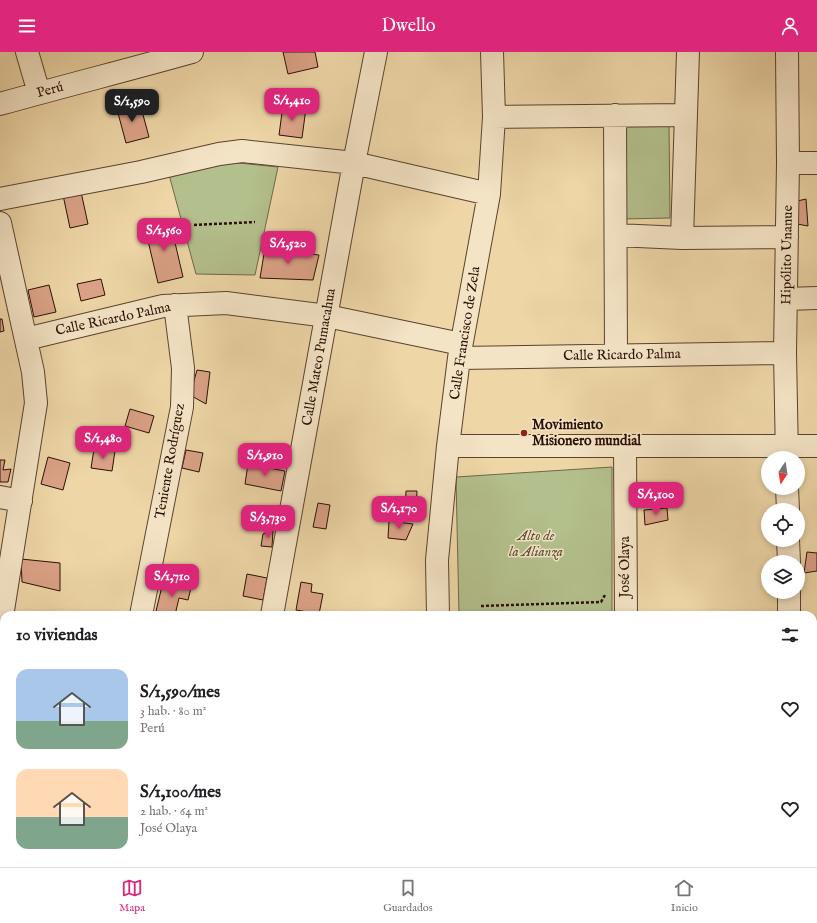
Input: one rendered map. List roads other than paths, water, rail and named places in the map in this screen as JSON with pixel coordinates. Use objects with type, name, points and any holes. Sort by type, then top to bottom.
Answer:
[{"type":"street","points":[[27,52],[39,93]]},
{"type":"street","name":"Perú","points":[[0,104],[151,58],[192,52]]},
{"type":"street","name":"Calle Mateo Pumacahua","points":[[273,611],[354,163],[376,52]]},
{"type":"street","name":"Calle Francisco de Zela","points":[[438,611],[437,560],[448,446],[460,351],[489,194],[494,117],[492,52]]},
{"type":"street","points":[[682,238],[688,52]]},
{"type":"street","name":"Hipólito Unanue","points":[[787,52],[788,163],[785,353],[787,451]]},
{"type":"street","points":[[494,117],[686,115]]},
{"type":"street","points":[[615,116],[616,355]]},
{"type":"street","points":[[0,199],[141,172],[219,154],[242,151],[354,163],[489,194]]},
{"type":"street","points":[[788,163],[817,162]]},
{"type":"street","points":[[0,223],[34,372],[36,403],[10,499],[3,611]]},
{"type":"street","points":[[616,235],[682,238],[787,238]]},
{"type":"street","points":[[786,299],[817,298]]},
{"type":"street","name":"Calle Ricardo Palma","points":[[26,339],[163,306],[226,303],[326,316],[460,351],[616,355],[785,353]]},
{"type":"street","name":"Teniente Rodríguez","points":[[142,611],[182,407],[183,368],[175,305]]},
{"type":"street","points":[[448,446],[625,446],[761,451]]},
{"type":"street","name":"José Olaya","points":[[625,446],[626,611]]},
{"type":"street","points":[[792,451],[817,446]]},
{"type":"street","points":[[789,599],[790,611]]},
{"type":"place","name":"Movimiento Misionero mundial","points":[[524,433]]},
{"type":"park label","name":"Alto de la Alianza","points":[[536,544]]}]
